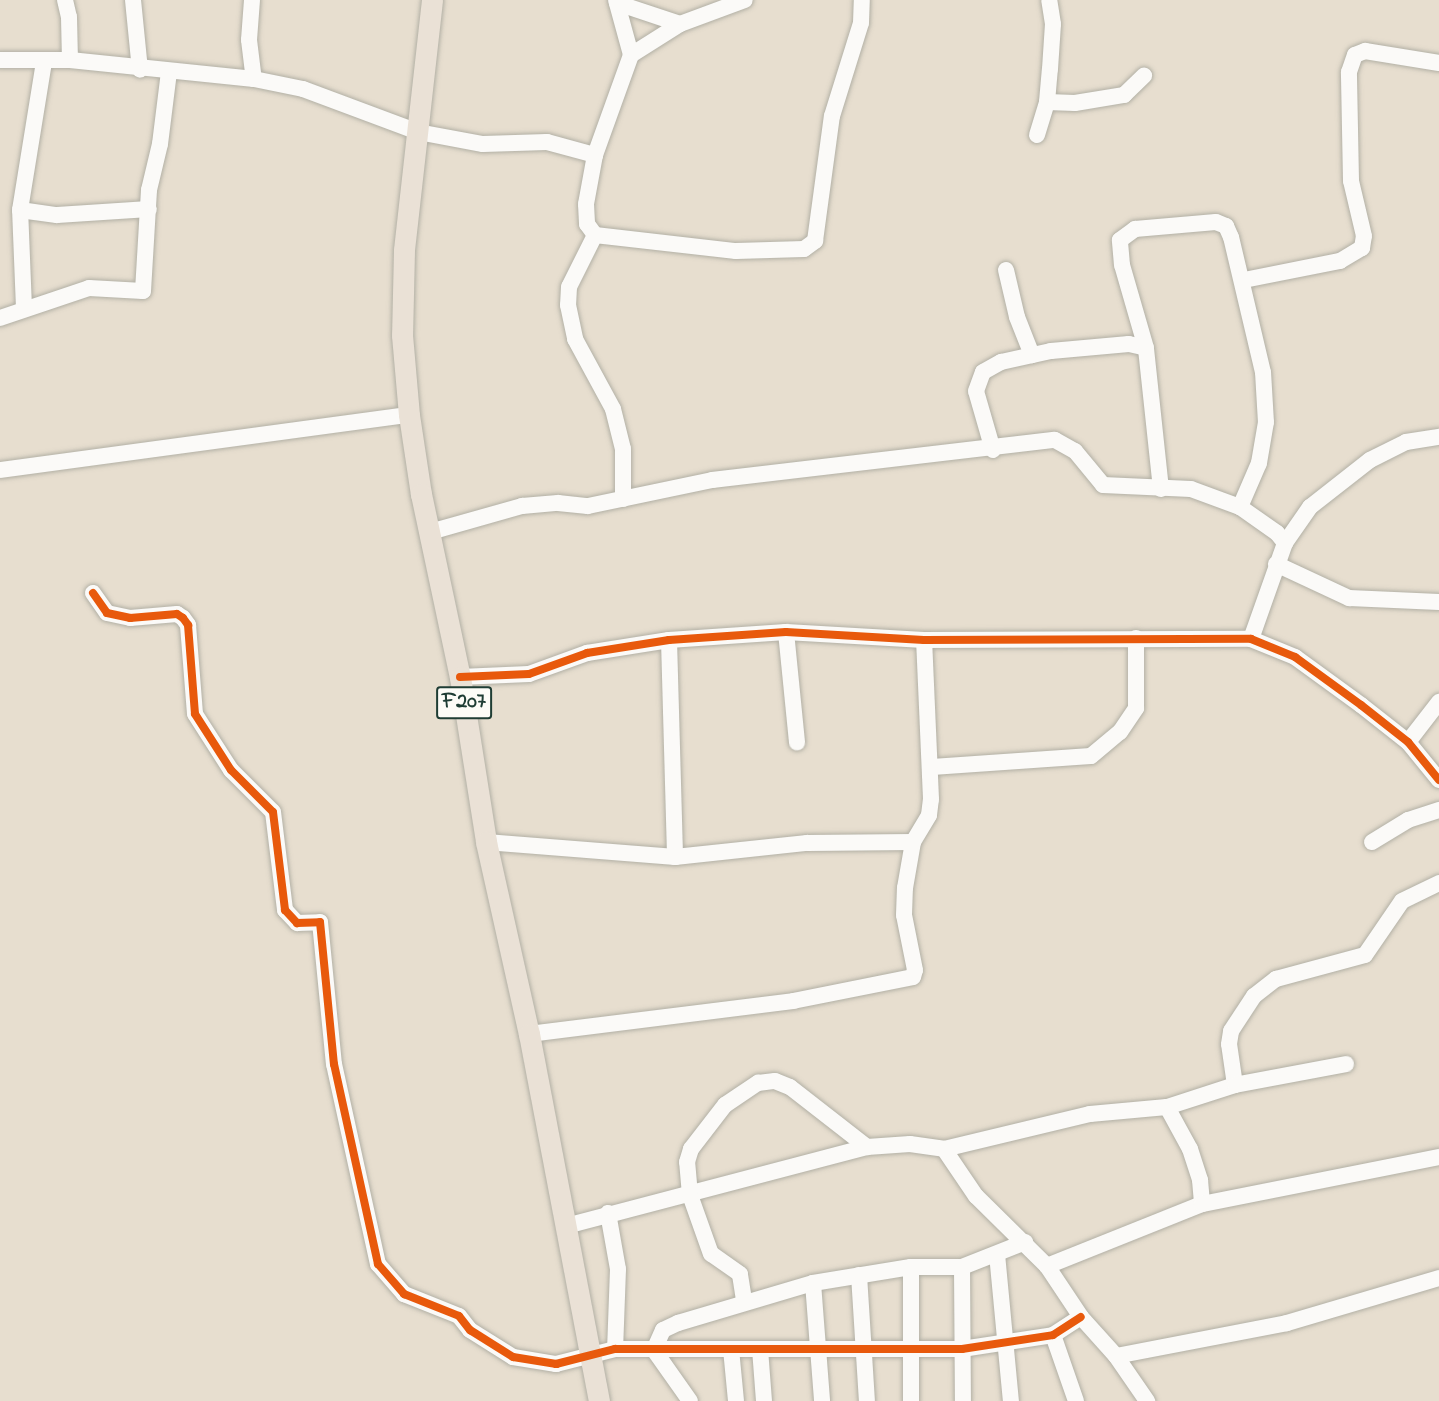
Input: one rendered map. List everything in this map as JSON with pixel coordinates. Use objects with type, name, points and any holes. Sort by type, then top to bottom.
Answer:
[{"type":"main road","name":"F207","points":[[432,0],[404,250],[402,335],[409,415],[430,532],[460,676],[486,842],[529,1034],[592,1352],[599,1401]]},
{"type":"street","points":[[65,0],[69,17],[70,60]]},
{"type":"street","points":[[133,0],[140,70]]},
{"type":"street","points":[[252,0],[249,40],[254,80]]},
{"type":"street","points":[[631,55],[680,24],[745,0]]},
{"type":"street","points":[[617,2],[631,55],[595,155],[586,204],[587,224],[595,235],[736,251],[804,249],[814,241],[832,116],[861,23],[862,0]]},
{"type":"street","points":[[1037,135],[1047,102],[1053,24],[1049,0]]},
{"type":"street","points":[[617,2],[680,24]]},
{"type":"street","points":[[1244,280],[1340,261],[1362,248],[1364,236],[1352,181],[1349,72],[1354,55],[1365,51],[1439,63]]},
{"type":"street","points":[[0,60],[70,60],[140,70],[254,80],[303,89],[418,132],[483,144],[547,142],[595,155]]},
{"type":"street","points":[[24,308],[20,210],[44,61]]},
{"type":"street","points":[[0,318],[24,308],[89,288],[143,291],[149,209],[148,190],[160,144],[169,72]]},
{"type":"street","points":[[1047,102],[1075,103],[1124,94],[1144,76]]},
{"type":"street","points":[[20,210],[57,215],[149,209]]},
{"type":"street","points":[[1161,489],[1146,348],[1122,266],[1120,240],[1125,233],[1170,225],[1216,222],[1226,226],[1232,237],[1244,280],[1263,372],[1266,422],[1258,463],[1240,507]]},
{"type":"street","points":[[595,235],[569,287],[568,305],[575,339],[613,409],[623,449],[623,499]]},
{"type":"street","points":[[1006,270],[1017,317],[1032,355]]},
{"type":"street","points":[[993,450],[976,391],[978,380],[1001,362],[1032,355],[1103,345],[1129,344],[1146,348]]},
{"type":"street","points":[[0,470],[409,415]]},
{"type":"street","points":[[1251,639],[1285,543],[1310,507],[1347,476],[1406,442],[1439,437]]},
{"type":"street","points":[[430,532],[522,506],[558,503],[588,506],[712,480],[993,450],[1055,440],[1076,451],[1103,485],[1191,489],[1240,507],[1285,543]]},
{"type":"street","points":[[1276,564],[1348,598],[1439,602]]},
{"type":"street","points":[[93,593],[107,613],[130,618],[177,614],[183,618],[188,625],[195,714],[231,770],[273,812],[285,910],[297,923],[320,922],[334,1064],[378,1264],[404,1294],[459,1316],[470,1330],[513,1358],[556,1364],[592,1352],[615,1349],[818,1347],[963,1349],[1053,1335],[1081,1317]]},
{"type":"street","points":[[460,676],[529,674],[587,653],[669,640],[786,632],[924,640],[1251,639],[1295,657],[1408,742],[1439,780]]},
{"type":"street","points":[[786,632],[797,742]]},
{"type":"street","points":[[932,767],[1091,756],[1120,732],[1136,708],[1136,638]]},
{"type":"street","points":[[669,640],[675,857]]},
{"type":"street","points":[[529,1034],[793,1001],[914,977],[915,970],[904,915],[913,842],[929,815],[932,767],[924,640]]},
{"type":"street","points":[[1408,742],[1439,702]]},
{"type":"street","points":[[1372,842],[1408,820],[1439,810]]},
{"type":"street","points":[[486,842],[675,857],[807,843],[913,842]]},
{"type":"street","points":[[1235,1085],[1229,1044],[1231,1031],[1254,996],[1276,979],[1365,955],[1402,901],[1439,883]]},
{"type":"street","points":[[566,1226],[608,1213],[690,1195],[867,1147],[910,1143],[944,1149],[1090,1114],[1167,1107],[1235,1085],[1347,1064]]},
{"type":"street","points":[[744,1300],[740,1274],[711,1254],[690,1195],[687,1162],[691,1149],[725,1105],[758,1083],[775,1081],[790,1087],[867,1147]]},
{"type":"street","points":[[1167,1107],[1190,1149],[1200,1180],[1202,1204]]},
{"type":"street","points":[[944,1149],[976,1196],[1047,1266],[1081,1317],[1116,1356],[1147,1401]]},
{"type":"street","points":[[1047,1266],[1202,1204],[1439,1157]]},
{"type":"street","points":[[608,1213],[618,1269],[615,1349]]},
{"type":"street","points":[[654,1350],[663,1330],[744,1300],[813,1282],[911,1267],[962,1267],[970,1260],[997,1254],[1024,1242]]},
{"type":"street","points":[[997,1254],[1011,1401]]},
{"type":"street","points":[[911,1267],[911,1401]]},
{"type":"street","points":[[962,1267],[963,1401]]},
{"type":"street","points":[[859,1275],[867,1401]]},
{"type":"street","points":[[1116,1356],[1287,1323],[1439,1278]]},
{"type":"street","points":[[813,1282],[822,1401]]},
{"type":"street","points":[[1053,1335],[1076,1401]]},
{"type":"street","points":[[731,1349],[736,1401]]},
{"type":"street","points":[[760,1349],[764,1401]]},
{"type":"street","points":[[654,1350],[690,1401]]},
{"type":"cycle path","points":[[93,593],[107,613],[130,618],[177,614],[183,618],[188,625],[195,714],[231,770],[273,812],[285,910],[297,923],[320,922],[334,1064],[378,1264],[404,1294],[459,1316],[470,1330],[513,1357],[556,1364],[615,1349],[962,1349],[1053,1335],[1081,1317]]},
{"type":"cycle path","points":[[460,677],[529,674],[587,653],[669,640],[786,632],[924,640],[1251,639],[1295,657],[1361,705],[1408,742],[1439,780]]}]
